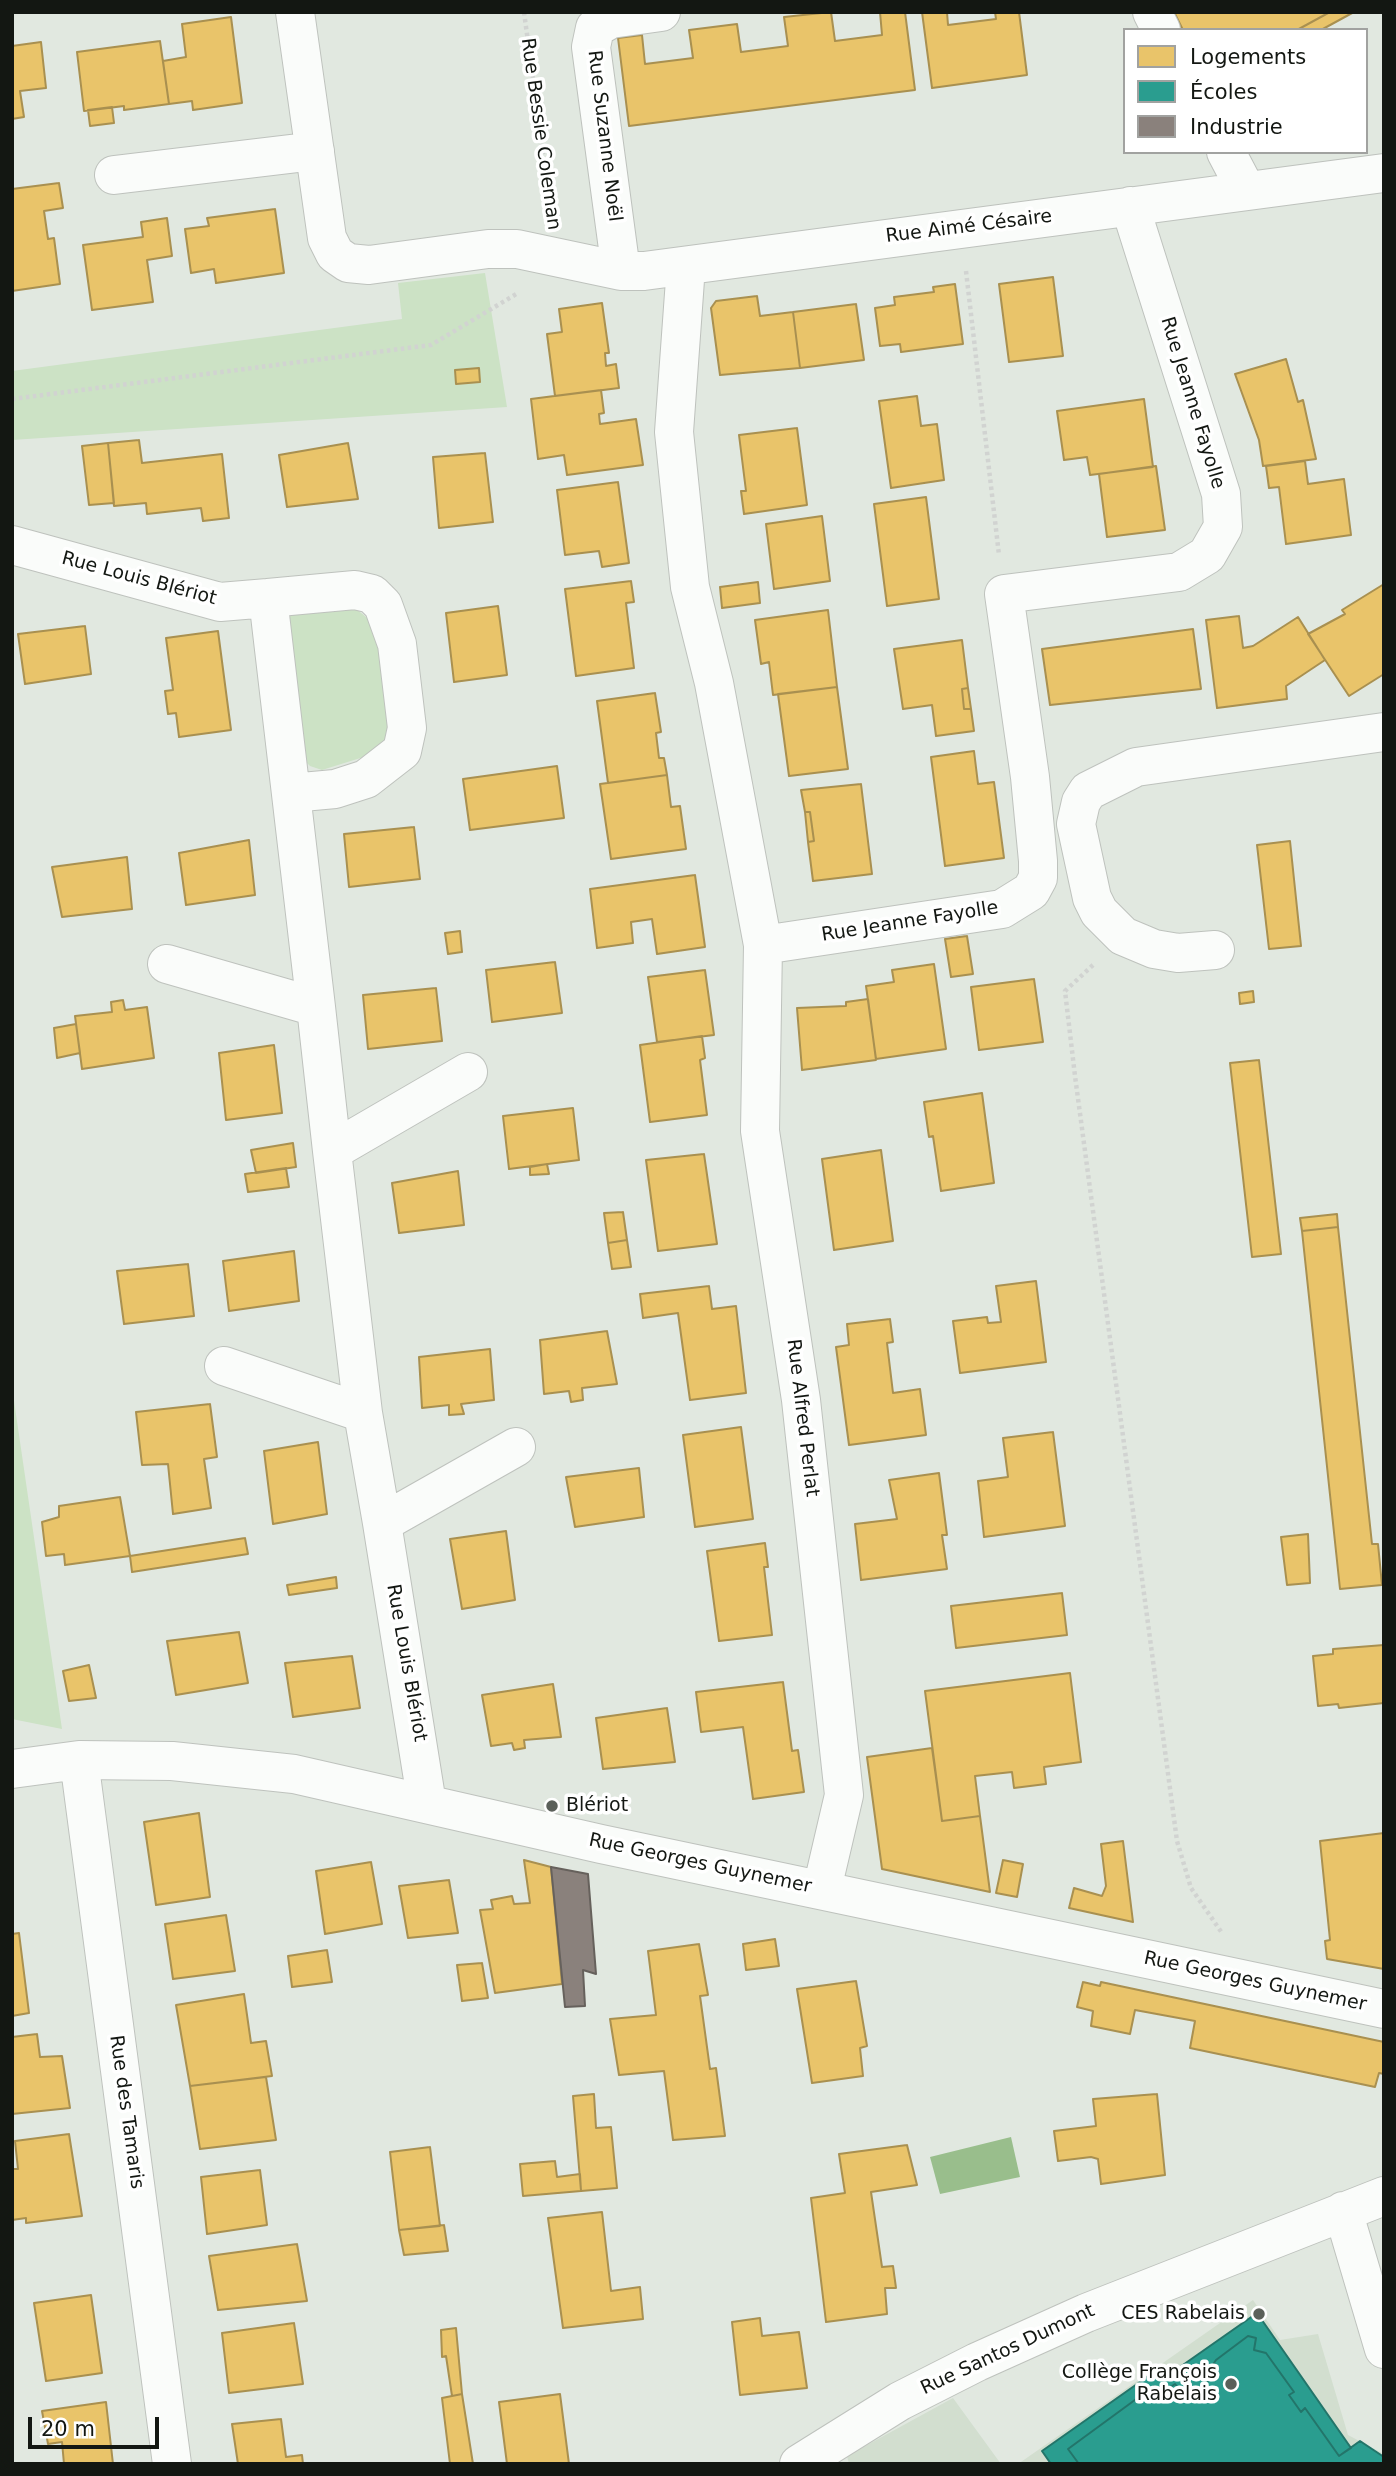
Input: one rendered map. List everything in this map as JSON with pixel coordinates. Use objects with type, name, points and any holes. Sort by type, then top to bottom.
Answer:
[{"type":"street","points":[[114,175],[314,151],[295,12]]},
{"type":"street","name":"Rue Suzanne Noël","points":[[621,271],[591,47],[595,28],[611,19],[662,12]]},
{"type":"street","points":[[1152,12],[1160,28]]},
{"type":"street","name":"Rue Aimé Césaire","points":[[314,151],[327,238],[335,254],[348,263],[369,265],[488,249],[517,249],[556,255],[621,271],[686,266],[1384,173]]},
{"type":"street","points":[[1227,154],[1246,191]]},
{"type":"street","name":"Rue Jeanne Fayolle","points":[[763,945],[1002,909],[1031,891],[1038,878],[1038,861],[1030,778],[1004,594],[1179,572],[1207,555],[1223,527],[1221,494],[1130,206]]},
{"type":"street","points":[[686,266],[674,432],[690,587],[714,683],[763,945]]},
{"type":"street","name":"Rue Louis Blériot","points":[[12,545],[220,602],[355,590],[372,594],[383,605],[397,644],[407,728],[402,751],[366,779],[335,789],[290,793]]},
{"type":"street","name":"Rue Louis Blériot","points":[[268,598],[363,1413],[427,1804]]},
{"type":"street","points":[[1215,950],[1178,953],[1154,949],[1124,936],[1099,912],[1091,898],[1076,824],[1081,802],[1088,790],[1136,767],[1384,732]]},
{"type":"street","name":"Rue Alfred Perlat","points":[[763,945],[760,1131],[801,1400],[844,1795],[822,1889]]},
{"type":"street","points":[[167,964],[316,1007]]},
{"type":"street","points":[[332,1151],[468,1072]]},
{"type":"street","points":[[224,1366],[363,1413]]},
{"type":"street","points":[[382,1523],[516,1447]]},
{"type":"street","name":"Rue Georges Guynemer","points":[[12,1769],[79,1760],[172,1761],[294,1774],[1384,2009]]},
{"type":"street","name":"Rue des Tamaris","points":[[79,1760],[172,2464]]},
{"type":"street","name":"Rue Santos Dumont","points":[[799,2464],[900,2401],[977,2362],[1086,2313],[1384,2196]]},
{"type":"street","points":[[1343,2211],[1384,2349]]},
{"type":"path","name":"Rue Bessie Coleman","points":[[524,12],[556,255]]},
{"type":"path","points":[[961,228],[1004,594]]},
{"type":"path","points":[[12,399],[431,345],[514,298],[556,255]]},
{"type":"path","points":[[1124,936],[1065,991],[1177,1841],[1191,1888],[1219,1924],[1225,1942],[1219,1975]]},
{"type":"shaded area","points":[[485,273],[507,407],[12,440],[12,371],[402,319],[398,283]]},
{"type":"shaded area","points":[[355,608],[372,622],[378,634],[390,729],[382,744],[370,755],[322,770],[310,766],[302,758],[286,620],[292,614]]},
{"type":"shaded area","points":[[12,1387],[62,1729],[12,1719]]},
{"type":"shaded area","points":[[1011,2137],[1020,2177],[940,2194],[930,2157]]},
{"type":"shaded area","name":"Collège François Rabelais","points":[[1253,2300],[1280,2340],[1318,2334],[1348,2435],[1384,2454],[1384,2464],[1018,2464]]},
{"type":"shaded area","points":[[953,2398],[1001,2464],[849,2464],[847,2456]]},
{"type":"building: Logements","points":[[831,12],[835,41],[882,35],[880,12],[905,12],[915,90],[629,126],[618,38],[642,35],[645,64],[693,58],[689,30],[737,24],[741,52],[788,46],[784,17]]},
{"type":"building: Logements","points":[[922,12],[947,12],[948,25],[996,19],[995,12],[1019,12],[1027,75],[932,88]]},
{"type":"building: Logements","points":[[1174,12],[1330,12],[1301,28],[1182,28]]},
{"type":"building: Logements","points":[[1330,12],[1354,12],[1325,28],[1301,28]]},
{"type":"building: Logements","points":[[231,17],[242,103],[193,110],[192,101],[169,104],[163,61],[186,57],[182,24]]},
{"type":"building: Logements","points":[[160,41],[169,104],[124,110],[124,106],[84,111],[77,52]]},
{"type":"building: Logements","points":[[41,42],[46,88],[20,91],[24,117],[12,119],[12,46]]},
{"type":"building: Logements","points":[[112,107],[114,123],[90,126],[88,110]]},
{"type":"building: Logements","points":[[59,183],[63,208],[44,211],[48,239],[54,238],[60,284],[12,291],[12,189]]},
{"type":"building: Logements","points":[[275,209],[284,273],[216,283],[214,269],[191,273],[185,229],[209,226],[207,218]]},
{"type":"building: Logements","points":[[167,218],[172,256],[147,260],[153,302],[92,310],[83,245],[143,237],[141,222]]},
{"type":"building: Logements","points":[[1053,277],[1063,356],[1009,362],[999,284]]},
{"type":"building: Logements","points":[[955,284],[963,344],[901,352],[900,344],[880,346],[875,308],[895,305],[894,297],[934,292],[933,287]]},
{"type":"building: Logements","points":[[757,296],[760,316],[793,312],[800,368],[720,375],[711,308],[716,301]]},
{"type":"building: Logements","points":[[602,303],[609,353],[605,353],[606,366],[616,364],[619,388],[555,396],[547,334],[562,332],[559,309]]},
{"type":"building: Logements","points":[[856,304],[864,360],[800,368],[793,312]]},
{"type":"building: Logements","points":[[1286,359],[1298,402],[1303,400],[1316,459],[1263,466],[1259,440],[1235,374]]},
{"type":"building: Logements","points":[[479,368],[480,382],[456,384],[455,370]]},
{"type":"building: Logements","points":[[601,390],[604,413],[599,414],[600,424],[636,419],[643,465],[567,475],[564,455],[538,459],[531,399]]},
{"type":"building: Logements","points":[[917,396],[921,426],[937,424],[944,480],[891,488],[879,401]]},
{"type":"building: Logements","points":[[1144,399],[1153,467],[1090,475],[1087,457],[1064,460],[1057,411]]},
{"type":"building: Logements","points":[[797,428],[807,505],[744,514],[741,491],[746,491],[739,435]]},
{"type":"building: Logements","points":[[139,440],[142,463],[222,454],[229,518],[203,521],[201,508],[147,514],[146,503],[114,506],[108,443]]},
{"type":"building: Logements","points":[[108,443],[114,503],[89,505],[82,446]]},
{"type":"building: Logements","points":[[348,443],[358,499],[287,507],[279,455]]},
{"type":"building: Logements","points":[[485,453],[493,522],[439,528],[433,457]]},
{"type":"building: Logements","points":[[1305,461],[1308,484],[1344,479],[1351,535],[1286,544],[1279,487],[1269,488],[1266,466]]},
{"type":"building: Logements","points":[[1156,466],[1165,530],[1107,537],[1099,474]]},
{"type":"building: Logements","points":[[618,482],[629,563],[602,567],[599,551],[565,555],[557,490]]},
{"type":"building: Logements","points":[[926,497],[939,599],[887,606],[874,504]]},
{"type":"building: Logements","points":[[822,516],[830,581],[774,589],[766,524]]},
{"type":"building: Logements","points":[[631,581],[634,602],[626,603],[634,668],[576,676],[565,589]]},
{"type":"building: Logements","points":[[758,582],[760,603],[722,608],[720,587]]},
{"type":"building: Logements","points":[[1384,584],[1384,674],[1349,696],[1308,634],[1345,614],[1342,610]]},
{"type":"building: Logements","points":[[498,606],[507,675],[454,682],[446,613]]},
{"type":"building: Logements","points":[[828,610],[837,687],[773,695],[769,662],[761,664],[755,620]]},
{"type":"building: Logements","points":[[1239,616],[1243,648],[1253,646],[1298,617],[1325,660],[1286,686],[1287,699],[1217,708],[1206,620]]},
{"type":"building: Logements","points":[[85,626],[91,674],[25,684],[18,634]]},
{"type":"building: Logements","points":[[1193,629],[1201,689],[1050,705],[1042,649]]},
{"type":"building: Logements","points":[[218,631],[231,730],[179,737],[176,713],[168,714],[165,691],[173,690],[166,638]]},
{"type":"building: Logements","points":[[962,640],[968,688],[962,689],[964,709],[971,709],[974,731],[936,736],[932,705],[903,709],[894,649]]},
{"type":"building: Logements","points":[[837,687],[848,769],[789,776],[778,694]]},
{"type":"building: Logements","points":[[968,688],[971,709],[964,709],[962,689]]},
{"type":"building: Logements","points":[[655,693],[661,732],[656,733],[659,758],[664,758],[667,775],[608,783],[597,701]]},
{"type":"building: Logements","points":[[974,751],[978,784],[994,782],[1004,858],[945,866],[931,757]]},
{"type":"building: Logements","points":[[557,766],[564,818],[470,830],[463,779]]},
{"type":"building: Logements","points":[[667,775],[671,807],[680,806],[686,849],[611,859],[600,784]]},
{"type":"building: Logements","points":[[861,784],[872,874],[813,881],[808,842],[814,841],[810,812],[805,812],[801,790]]},
{"type":"building: Logements","points":[[805,812],[810,812],[814,841],[808,842]]},
{"type":"building: Logements","points":[[414,827],[420,879],[349,887],[344,834]]},
{"type":"building: Logements","points":[[249,840],[255,895],[186,905],[179,853]]},
{"type":"building: Logements","points":[[1290,841],[1301,946],[1269,949],[1257,845]]},
{"type":"building: Logements","points":[[127,857],[132,909],[62,917],[52,867]]},
{"type":"building: Logements","points":[[695,875],[705,947],[657,954],[652,919],[631,922],[633,943],[597,948],[590,889]]},
{"type":"building: Logements","points":[[460,931],[462,952],[448,954],[445,933]]},
{"type":"building: Logements","points":[[967,936],[973,974],[951,977],[945,939]]},
{"type":"building: Logements","points":[[555,962],[562,1013],[492,1022],[486,970]]},
{"type":"building: Logements","points":[[934,964],[946,1049],[876,1059],[866,986],[894,982],[892,970]]},
{"type":"building: Logements","points":[[705,970],[714,1035],[657,1042],[648,977]]},
{"type":"building: Logements","points":[[1034,979],[1043,1042],[979,1050],[971,987]]},
{"type":"building: Logements","points":[[436,988],[442,1041],[368,1049],[363,995]]},
{"type":"building: Logements","points":[[1253,991],[1254,1002],[1240,1004],[1239,993]]},
{"type":"building: Logements","points":[[868,999],[876,1060],[802,1070],[797,1008],[846,1006],[846,1002]]},
{"type":"building: Logements","points":[[123,1000],[125,1010],[147,1007],[154,1058],[82,1069],[75,1016],[112,1012],[111,1002]]},
{"type":"building: Logements","points":[[76,1024],[80,1053],[57,1058],[54,1028]]},
{"type":"building: Logements","points":[[702,1036],[705,1058],[700,1060],[707,1115],[650,1122],[640,1045]]},
{"type":"building: Logements","points":[[274,1045],[282,1113],[226,1120],[219,1053]]},
{"type":"building: Logements","points":[[1259,1060],[1281,1254],[1252,1257],[1230,1063]]},
{"type":"building: Logements","points":[[982,1093],[994,1183],[941,1191],[933,1136],[929,1137],[924,1102]]},
{"type":"building: Logements","points":[[573,1108],[579,1160],[509,1169],[503,1116]]},
{"type":"building: Logements","points":[[293,1143],[296,1167],[256,1173],[251,1150]]},
{"type":"building: Logements","points":[[881,1150],[893,1241],[834,1250],[822,1159]]},
{"type":"building: Logements","points":[[704,1154],[717,1244],[658,1251],[646,1160]]},
{"type":"building: Logements","points":[[547,1164],[549,1174],[530,1175],[530,1167]]},
{"type":"building: Logements","points":[[286,1168],[289,1187],[248,1192],[245,1174]]},
{"type":"building: Logements","points":[[458,1171],[464,1225],[399,1233],[392,1183]]},
{"type":"building: Logements","points":[[623,1212],[627,1240],[608,1243],[604,1213]]},
{"type":"building: Logements","points":[[1337,1214],[1338,1227],[1302,1231],[1300,1218]]},
{"type":"building: Logements","points":[[1338,1227],[1372,1544],[1378,1544],[1382,1585],[1340,1589],[1302,1231]]},
{"type":"building: Logements","points":[[627,1240],[631,1267],[612,1269],[608,1243]]},
{"type":"building: Logements","points":[[294,1251],[299,1301],[229,1311],[223,1261]]},
{"type":"building: Logements","points":[[188,1264],[194,1316],[124,1324],[117,1271]]},
{"type":"building: Logements","points":[[1036,1281],[1046,1362],[960,1373],[953,1321],[987,1317],[988,1323],[1001,1322],[996,1286]]},
{"type":"building: Logements","points":[[709,1286],[712,1309],[736,1306],[746,1393],[690,1400],[678,1313],[643,1318],[640,1294]]},
{"type":"building: Logements","points":[[890,1319],[893,1342],[887,1343],[893,1393],[920,1389],[926,1435],[849,1445],[836,1347],[849,1345],[847,1324]]},
{"type":"building: Logements","points":[[607,1331],[617,1384],[582,1388],[583,1400],[571,1402],[569,1391],[544,1394],[540,1340]]},
{"type":"building: Logements","points":[[490,1349],[494,1400],[461,1404],[464,1414],[449,1415],[449,1405],[422,1408],[419,1357]]},
{"type":"building: Logements","points":[[210,1404],[217,1457],[204,1459],[211,1508],[173,1514],[168,1464],[142,1465],[136,1412]]},
{"type":"building: Logements","points":[[741,1427],[753,1519],[695,1527],[683,1435]]},
{"type":"building: Logements","points":[[1053,1432],[1065,1526],[984,1537],[978,1481],[1008,1477],[1003,1438]]},
{"type":"building: Logements","points":[[318,1442],[327,1514],[273,1524],[264,1451]]},
{"type":"building: Logements","points":[[639,1468],[644,1517],[575,1527],[566,1477]]},
{"type":"building: Logements","points":[[939,1473],[947,1535],[942,1535],[947,1569],[861,1580],[855,1524],[897,1519],[889,1480]]},
{"type":"building: Logements","points":[[120,1497],[130,1556],[65,1565],[64,1554],[46,1556],[42,1522],[59,1517],[59,1506]]},
{"type":"building: Logements","points":[[506,1531],[515,1600],[462,1609],[450,1539]]},
{"type":"building: Logements","points":[[1308,1534],[1310,1583],[1287,1585],[1281,1537]]},
{"type":"building: Logements","points":[[245,1538],[248,1554],[132,1572],[130,1556]]},
{"type":"building: Logements","points":[[765,1543],[768,1567],[764,1567],[772,1635],[719,1641],[707,1551]]},
{"type":"building: Logements","points":[[336,1577],[337,1588],[289,1595],[287,1585]]},
{"type":"building: Logements","points":[[1062,1593],[1067,1635],[956,1648],[951,1606]]},
{"type":"building: Logements","points":[[239,1632],[248,1683],[176,1695],[167,1641]]},
{"type":"building: Logements","points":[[1384,1645],[1384,1703],[1339,1708],[1338,1704],[1318,1706],[1313,1656],[1333,1654],[1333,1649]]},
{"type":"building: Logements","points":[[352,1656],[360,1708],[293,1717],[285,1663]]},
{"type":"building: Logements","points":[[89,1665],[96,1698],[69,1701],[63,1671]]},
{"type":"building: Logements","points":[[1070,1673],[1081,1762],[1044,1767],[1046,1784],[1014,1788],[1012,1772],[975,1776],[980,1816],[942,1821],[925,1691]]},
{"type":"building: Logements","points":[[783,1682],[792,1751],[798,1750],[804,1792],[753,1799],[743,1727],[701,1732],[696,1692]]},
{"type":"building: Logements","points":[[553,1684],[561,1737],[524,1740],[525,1748],[514,1750],[512,1743],[491,1746],[482,1695]]},
{"type":"building: Logements","points":[[667,1708],[675,1762],[603,1769],[596,1718]]},
{"type":"building: Logements","points":[[932,1748],[942,1821],[980,1816],[990,1892],[882,1869],[867,1757]]},
{"type":"building: Logements","points":[[199,1813],[210,1897],[156,1905],[144,1822]]},
{"type":"building: Logements","points":[[1384,1833],[1384,1969],[1327,1959],[1325,1941],[1330,1940],[1320,1841]]},
{"type":"building: Logements","points":[[1123,1841],[1133,1922],[1069,1908],[1074,1888],[1102,1896],[1106,1886],[1101,1844]]},
{"type":"building: Logements","points":[[524,1860],[551,1867],[562,1984],[495,1993],[480,1910],[493,1909],[491,1900],[512,1896],[514,1904],[530,1903]]},
{"type":"building: Logements","points":[[1003,1860],[1023,1864],[1017,1897],[996,1893]]},
{"type":"building: Logements","points":[[371,1862],[382,1924],[325,1934],[316,1871]]},
{"type":"building: Logements","points":[[449,1880],[458,1933],[408,1938],[399,1886]]},
{"type":"building: Logements","points":[[226,1915],[235,1971],[173,1979],[165,1924]]},
{"type":"building: Logements","points":[[19,1933],[29,2013],[12,2016],[12,1934]]},
{"type":"building: Logements","points":[[775,1939],[779,1966],[746,1970],[743,1944]]},
{"type":"building: Logements","points":[[699,1944],[708,1995],[700,1996],[710,2069],[716,2068],[725,2136],[673,2140],[664,2071],[619,2075],[610,2019],[656,2015],[648,1951]]},
{"type":"building: Logements","points":[[327,1950],[332,1982],[292,1987],[288,1956]]},
{"type":"building: Logements","points":[[482,1963],[488,1998],[462,2001],[457,1965]]},
{"type":"building: Logements","points":[[856,1981],[867,2046],[860,2048],[863,2076],[812,2083],[797,1989]]},
{"type":"building: Logements","points":[[1083,1982],[1100,1986],[1101,1982],[1384,2042],[1384,2074],[1379,2073],[1375,2087],[1190,2048],[1195,2021],[1135,2010],[1130,2034],[1091,2026],[1093,2011],[1077,2007]]},
{"type":"building: Logements","points":[[244,1994],[251,2043],[266,2041],[272,2076],[190,2086],[176,2005]]},
{"type":"building: Logements","points":[[37,2034],[40,2057],[62,2056],[70,2108],[12,2114],[12,2037]]},
{"type":"building: Logements","points":[[266,2077],[276,2140],[200,2149],[190,2086]]},
{"type":"building: Logements","points":[[594,2094],[596,2128],[611,2127],[617,2188],[581,2191],[573,2096]]},
{"type":"building: Logements","points":[[1157,2094],[1165,2175],[1101,2184],[1098,2159],[1091,2157],[1058,2161],[1054,2131],[1096,2126],[1093,2099]]},
{"type":"building: Logements","points":[[69,2134],[82,2216],[26,2223],[26,2218],[12,2220],[12,2169],[18,2169],[15,2141]]},
{"type":"building: Logements","points":[[907,2145],[917,2185],[871,2192],[882,2267],[893,2266],[896,2288],[885,2288],[887,2314],[826,2322],[811,2198],[845,2193],[839,2154]]},
{"type":"building: Logements","points":[[430,2147],[440,2226],[399,2230],[390,2152]]},
{"type":"building: Logements","points":[[555,2161],[557,2177],[580,2174],[581,2191],[523,2196],[520,2164]]},
{"type":"building: Logements","points":[[260,2170],[267,2225],[207,2234],[201,2177]]},
{"type":"building: Logements","points":[[602,2212],[611,2291],[640,2287],[643,2319],[563,2328],[548,2218]]},
{"type":"building: Logements","points":[[444,2225],[448,2251],[404,2255],[399,2230]]},
{"type":"building: Logements","points":[[297,2244],[307,2301],[218,2310],[209,2256]]},
{"type":"building: Logements","points":[[91,2295],[102,2373],[46,2381],[34,2303]]},
{"type":"building: Logements","points":[[760,2318],[762,2336],[799,2332],[807,2388],[740,2395],[732,2322]]},
{"type":"building: Logements","points":[[294,2323],[303,2384],[229,2393],[222,2333]]},
{"type":"building: Logements","points":[[456,2328],[462,2394],[452,2396],[446,2356],[442,2357],[441,2330]]},
{"type":"building: Logements","points":[[462,2394],[473,2464],[450,2464],[442,2398]]},
{"type":"building: Logements","points":[[560,2394],[569,2464],[507,2464],[499,2402]]},
{"type":"building: Logements","points":[[106,2402],[113,2464],[64,2464],[62,2442],[48,2444],[42,2411]]},
{"type":"building: Logements","points":[[281,2419],[286,2457],[302,2455],[303,2464],[238,2464],[232,2424]]},
{"type":"building: Écoles","points":[[1257,2313],[1351,2448],[1339,2456],[1305,2408],[1301,2412],[1289,2395],[1294,2392],[1266,2353],[1254,2350],[1256,2338],[1248,2336],[1216,2360],[1206,2375],[1209,2380],[1187,2399],[1175,2384],[1160,2394],[1154,2386],[1068,2449],[1079,2464],[1051,2464],[1042,2451],[1164,2365],[1170,2374]]},
{"type":"building: Écoles","name":"Collège François Rabelais","points":[[1248,2336],[1256,2338],[1254,2350],[1266,2353],[1294,2392],[1289,2395],[1301,2412],[1305,2408],[1339,2456],[1360,2441],[1384,2457],[1384,2464],[1079,2464],[1068,2449],[1154,2386],[1160,2394],[1175,2384],[1187,2399],[1209,2380],[1206,2375],[1216,2360]]},
{"type":"building: Industrie","points":[[551,1867],[588,1874],[596,1974],[583,1970],[585,2006],[565,2007]]},
{"type":"place","name":"Blériot","points":[[552,1806]]},
{"type":"place","name":"CES Rabelais","points":[[1259,2314]]},
{"type":"place","name":"Collège François Rabelais","points":[[1231,2384]]}]
